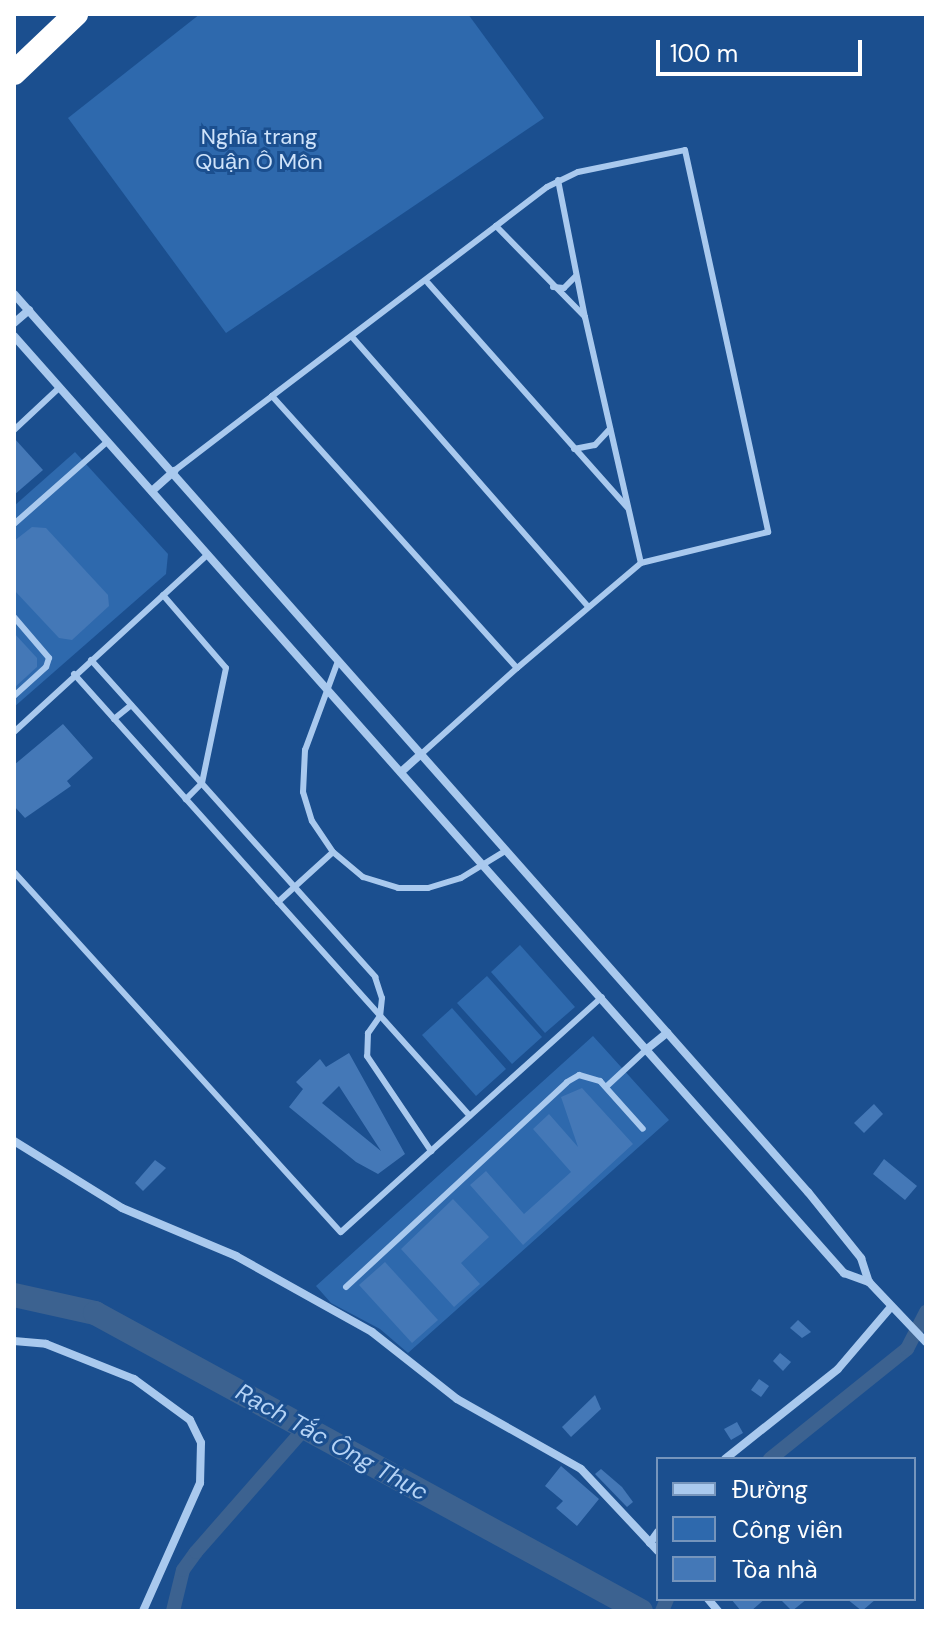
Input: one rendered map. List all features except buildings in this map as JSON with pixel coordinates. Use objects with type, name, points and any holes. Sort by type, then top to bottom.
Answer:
[{"type":"highway","points":[[14,73],[76,14]]},
{"type":"street","points":[[14,294],[174,471],[817,1203],[861,1258],[869,1282],[926,1342]]},
{"type":"street","points":[[14,323],[29,310]]},
{"type":"street","points":[[14,336],[844,1273],[869,1282]]},
{"type":"street","points":[[152,491],[174,471]]},
{"type":"street","points":[[401,772],[421,754]]},
{"type":"street","points":[[647,1049],[667,1033]]},
{"type":"street","points":[[14,1141],[122,1208],[236,1256],[372,1332],[457,1399],[581,1469],[655,1548]]},
{"type":"street","points":[[728,1457],[838,1369],[895,1310]]},
{"type":"street","points":[[14,1341],[46,1344],[134,1379],[190,1420],[201,1443],[200,1483],[143,1611]]},
{"type":"lane","points":[[174,471],[428,283],[496,226],[558,180],[590,168],[685,150],[768,532],[641,563],[421,754]]},
{"type":"lane","points":[[558,180],[585,317],[641,563]]},
{"type":"lane","points":[[496,226],[585,317]]},
{"type":"lane","points":[[553,287],[564,288],[577,275]]},
{"type":"lane","points":[[428,283],[628,508]]},
{"type":"lane","points":[[353,338],[588,606]]},
{"type":"lane","points":[[14,430],[60,387]]},
{"type":"lane","points":[[272,396],[517,668]]},
{"type":"lane","points":[[574,449],[595,445],[610,429]]},
{"type":"lane","points":[[14,524],[108,441]]},
{"type":"lane","points":[[14,732],[208,554]]},
{"type":"lane","points":[[163,595],[226,668],[202,783],[186,799]]},
{"type":"lane","points":[[14,617],[49,658],[46,667],[14,696]]},
{"type":"lane","points":[[91,660],[375,977],[382,998],[380,1016],[368,1033],[367,1056],[431,1151]]},
{"type":"lane","points":[[338,661],[325,687],[305,750],[303,792],[312,821],[333,852],[363,877],[398,888],[428,888],[485,865],[505,851]]},
{"type":"lane","points":[[74,674],[470,1116]]},
{"type":"lane","points":[[114,719],[131,705]]},
{"type":"lane","points":[[278,902],[333,852]]},
{"type":"lane","points":[[14,872],[341,1232],[602,997]]},
{"type":"lane","points":[[607,1086],[647,1049]]},
{"type":"lane","points":[[346,1287],[567,1082],[589,1076],[607,1086],[643,1129]]},
{"type":"green space","name":"Nghĩa trang Quận Ô Môn","points":[[200,14],[468,14],[544,118],[226,333],[68,118]]},
{"type":"green space","points":[[75,452],[168,554],[166,574],[14,707],[14,506]]},
{"type":"green space","points":[[520,945],[575,1007],[545,1033],[491,972]]},
{"type":"green space","points":[[487,976],[542,1037],[512,1064],[457,1003]]},
{"type":"green space","points":[[452,1008],[506,1069],[476,1096],[422,1035]]},
{"type":"green space","points":[[593,1036],[669,1120],[408,1353],[380,1329],[331,1303],[316,1286]]},
{"type":"waterway","name":"Rạch Tắc Ông Thục","points":[[14,1295],[95,1313],[641,1611]]},
{"type":"waterway","points":[[772,1457],[907,1349],[926,1312]]},
{"type":"waterway","points":[[173,1611],[183,1570],[303,1430]]},
{"type":"waterway","points":[[662,1611],[666,1601]]}]
